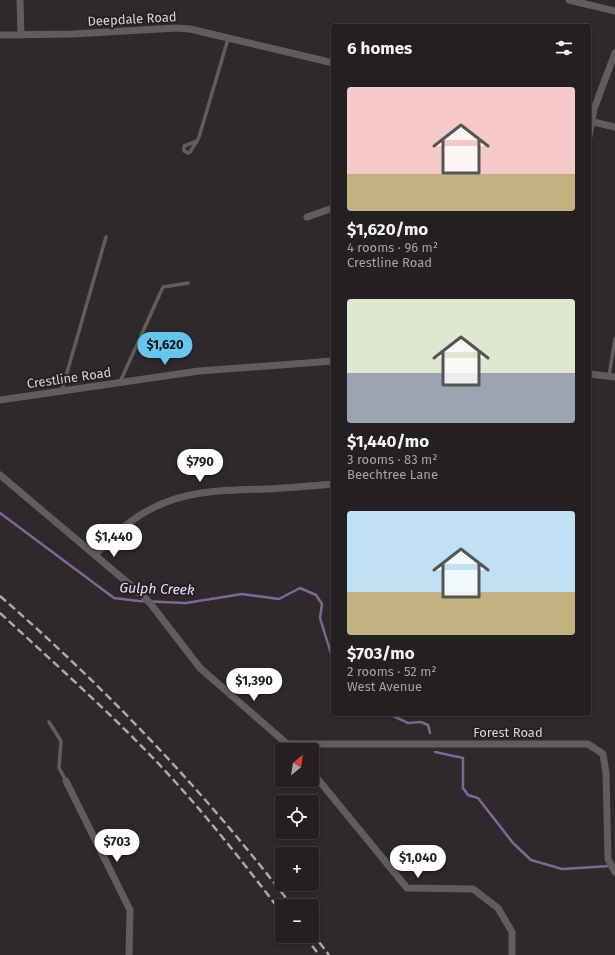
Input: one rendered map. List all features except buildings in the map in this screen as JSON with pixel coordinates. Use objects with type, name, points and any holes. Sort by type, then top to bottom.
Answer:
[{"type":"street","points":[[20,0],[21,35]]},
{"type":"street","points":[[569,0],[615,11]]},
{"type":"street","name":"Deepdale Road","points":[[0,35],[73,34],[176,28],[331,63]]},
{"type":"street","points":[[591,118],[615,53]]},
{"type":"street","points":[[591,121],[615,126]]},
{"type":"street","points":[[307,217],[331,209]]},
{"type":"street","name":"Crestline Road","points":[[0,400],[199,371],[331,361]]},
{"type":"street","points":[[591,374],[612,376]]},
{"type":"street","points":[[0,475],[150,602],[200,668],[286,743]]},
{"type":"street","points":[[95,555],[110,538],[130,522],[153,508],[178,498],[198,493],[225,490],[331,484]]},
{"type":"street","name":"Forest Road","points":[[319,747],[588,744],[603,754],[606,773],[608,859],[614,871]]},
{"type":"street","points":[[66,781],[130,910],[129,955]]},
{"type":"street","points":[[319,781],[407,888],[473,890],[498,908],[512,932],[512,955]]},
{"type":"lane","points":[[196,141],[228,39]]},
{"type":"lane","points":[[62,391],[106,237]]},
{"type":"lane","points":[[120,383],[163,287],[188,283]]},
{"type":"lane","points":[[612,376],[615,339]]},
{"type":"lane","points":[[49,722],[60,741],[59,768],[66,781]]},
{"type":"waterway","name":"Gulph Creek","points":[[0,513],[114,598],[139,601],[186,603],[242,594],[279,599],[300,588],[316,595],[322,604],[320,618],[331,654]]},
{"type":"waterway","name":"Gulph Creek","points":[[393,716],[408,723],[421,722],[428,725],[430,733]]},
{"type":"waterway","name":"Gulph Creek","points":[[435,752],[463,758],[463,788],[468,795],[478,798],[513,843],[531,860],[562,869],[610,866]]},
{"type":"railway","points":[[0,596],[79,668],[154,744],[225,823],[286,899]]},
{"type":"railway","points":[[0,613],[97,703],[154,759],[204,815],[275,904]]},
{"type":"railway","points":[[319,942],[329,955]]},
{"type":"railway","points":[[310,943],[319,955]]}]
